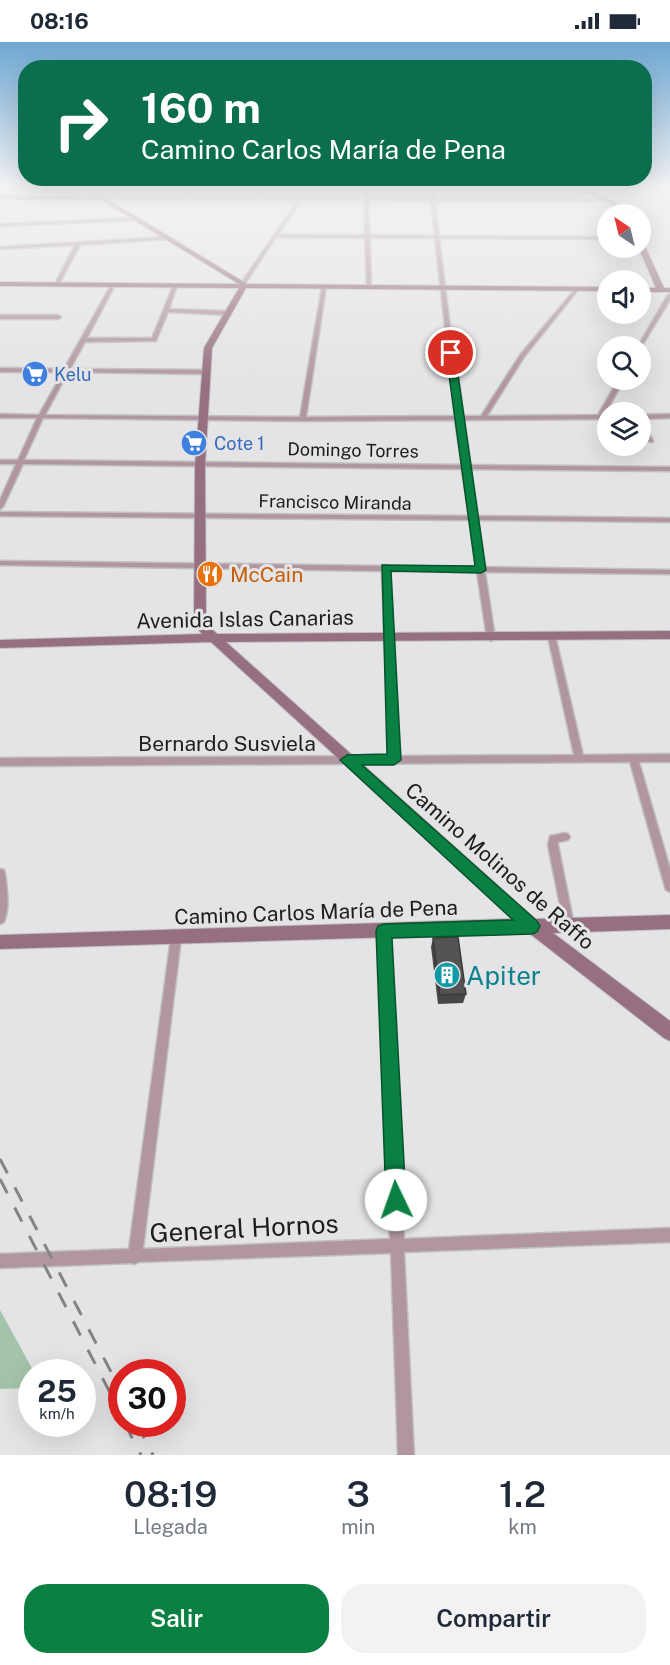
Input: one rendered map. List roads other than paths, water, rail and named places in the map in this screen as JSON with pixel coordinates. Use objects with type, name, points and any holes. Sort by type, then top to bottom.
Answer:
[{"type":"street","points":[[57,284],[73,252]]},
{"type":"street","points":[[190,252],[243,285]]},
{"type":"street","points":[[243,285],[265,252]]},
{"type":"street","points":[[368,252],[369,288]]},
{"type":"street","points":[[438,252],[458,418],[490,638]]},
{"type":"street","points":[[647,258],[661,290]]},
{"type":"street","points":[[0,284],[597,289]]},
{"type":"street","points":[[0,507],[41,417],[113,285]]},
{"type":"street","name":"Camino Molinos de Raffo","points":[[243,285],[208,348],[205,372],[200,515],[200,619],[202,627],[532,926],[670,1032]]},
{"type":"street","points":[[84,340],[154,340],[175,286]]},
{"type":"street","points":[[303,419],[324,287]]},
{"type":"street","points":[[483,418],[522,356],[576,289]]},
{"type":"street","points":[[651,290],[670,290]]},
{"type":"street","points":[[646,336],[670,296]]},
{"type":"street","points":[[167,310],[228,313]]},
{"type":"street","points":[[0,317],[58,317]]},
{"type":"street","points":[[0,370],[205,372]]},
{"type":"street","points":[[0,416],[303,419],[597,417]]},
{"type":"street","points":[[651,417],[670,416]]},
{"type":"street","name":"Domingo Torres","points":[[0,462],[670,469]]},
{"type":"street","name":"Francisco Miranda","points":[[0,514],[670,520]]},
{"type":"street","points":[[0,563],[670,572]]},
{"type":"street","points":[[386,567],[394,760]]},
{"type":"street","name":"Avenida Islas Canarias","points":[[0,644],[213,638],[552,638],[670,635]]},
{"type":"street","points":[[552,638],[579,759]]},
{"type":"street","points":[[633,758],[670,887]]},
{"type":"street","name":"Bernardo Susviela","points":[[0,762],[670,758]]},
{"type":"street","points":[[565,837],[553,839],[552,843],[553,857],[561,881],[569,925]]},
{"type":"street","points":[[0,873],[3,899],[0,919]]},
{"type":"street","name":"Camino Carlos María de Pena","points":[[0,942],[670,922]]},
{"type":"street","points":[[384,931],[406,1455]]},
{"type":"street","points":[[135,1257],[176,938]]},
{"type":"street","name":"General Hornos","points":[[0,1261],[670,1235]]},
{"type":"railway","points":[[0,1159],[108,1366]]},
{"type":"railway","points":[[0,1179],[108,1389]]},
{"type":"railway","points":[[132,1437],[141,1455]]},
{"type":"railway","points":[[144,1437],[153,1455]]},
{"type":"place","name":"Kelu","points":[[35,374]]},
{"type":"place","name":"Cote 1","points":[[194,443]]},
{"type":"place","name":"McCain","points":[[210,574]]},
{"type":"place","name":"Apiter","points":[[447,975]]}]
